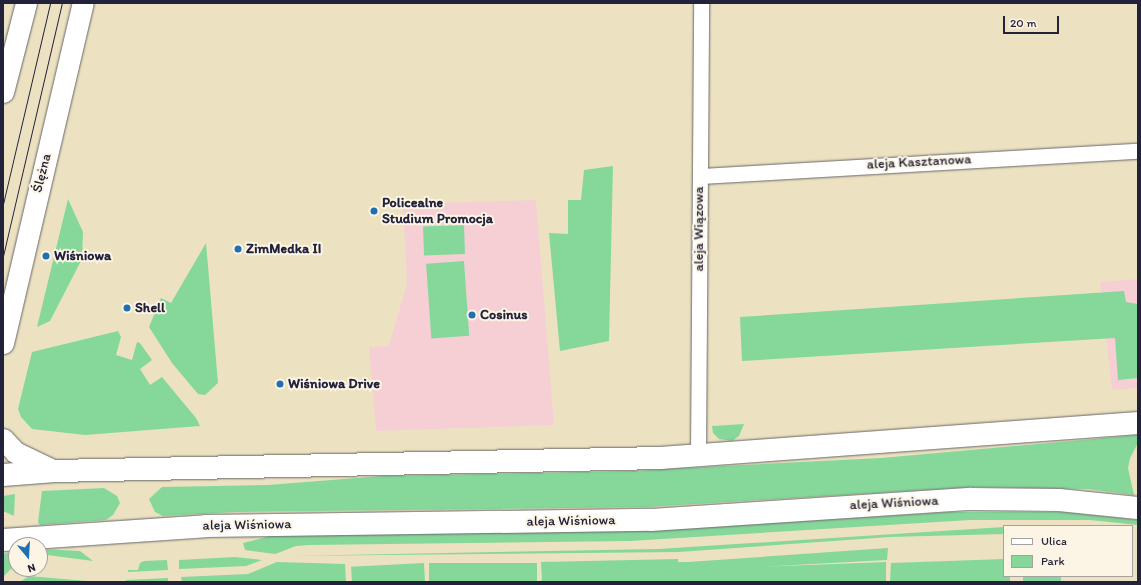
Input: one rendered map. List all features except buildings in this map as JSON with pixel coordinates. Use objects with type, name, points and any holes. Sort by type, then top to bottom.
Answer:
[{"type":"main road","points":[[3,92],[6,67],[26,3]]},
{"type":"main road","name":"Ślężna","points":[[3,343],[83,3]]},
{"type":"main road","points":[[3,475],[55,471],[544,461],[698,455],[1138,423]]},
{"type":"main road","points":[[3,439],[15,452],[55,471]]},
{"type":"main road","name":"aleja Wiśniowa","points":[[3,540],[206,526],[651,520],[971,499],[1059,500],[1138,508]]},
{"type":"street","name":"aleja Wiązowa","points":[[698,455],[701,3]]},
{"type":"street","name":"aleja Kasztanowa","points":[[700,176],[1138,151]]},
{"type":"shaded area","name":"Cosinus","points":[[536,200],[554,425],[376,431],[369,347],[389,346],[407,283],[403,204]]},
{"type":"shaded area","points":[[1138,279],[1138,388],[1112,390],[1100,282]]},
{"type":"green space","points":[[613,166],[609,341],[560,351],[549,233],[568,234],[568,200],[581,200],[584,170]]},
{"type":"green space","points":[[68,199],[83,232],[82,259],[50,321],[37,327]]},
{"type":"green space","points":[[464,225],[465,254],[424,255],[423,226]]},
{"type":"green space","points":[[206,243],[218,383],[205,395],[198,394],[172,363],[149,327],[161,298],[171,303]]},
{"type":"green space","points":[[464,261],[469,336],[431,338],[426,264]]},
{"type":"green space","points":[[1124,291],[1126,302],[1138,304],[1138,378],[1118,380],[1115,338],[742,361],[740,317]]},
{"type":"green space","points":[[118,331],[121,337],[116,355],[132,360],[137,342],[140,343],[152,360],[140,369],[150,385],[162,377],[196,418],[200,426],[85,435],[32,429],[21,417],[18,409],[32,352]]},
{"type":"green space","points":[[744,424],[739,436],[732,441],[719,439],[713,433],[712,426]]},
{"type":"green space","points":[[1138,435],[1138,443],[1130,458],[1128,468],[1134,495],[1087,489],[974,487],[647,507],[235,512],[163,516],[155,512],[149,499],[162,487],[268,485],[382,476],[630,471],[881,458]]},
{"type":"green space","points":[[104,488],[117,496],[120,503],[113,515],[106,520],[40,525],[38,522],[42,491]]},
{"type":"green space","points":[[15,494],[14,516],[3,511],[3,496]]},
{"type":"green space","points":[[949,512],[1063,512],[1138,520],[1138,525],[1090,520],[970,520],[630,541],[309,545],[296,546],[275,554],[245,550],[243,543],[270,536],[680,529]]},
{"type":"green space","points":[[1003,527],[1003,534],[890,537],[679,552],[290,556],[658,549]]},
{"type":"green space","points":[[888,548],[887,560],[756,567],[886,562],[886,582],[429,582],[429,563],[537,563],[537,581],[540,581],[542,580],[541,562],[678,559],[678,562],[688,562]]},
{"type":"green space","points":[[48,549],[80,551],[93,561],[48,555]]},
{"type":"green space","points":[[8,553],[8,572],[3,577],[3,554]]},
{"type":"green space","points":[[235,557],[262,560],[246,566],[179,569],[179,560]]},
{"type":"green space","points":[[1003,559],[1003,577],[1010,577],[1010,582],[890,582],[891,563]]},
{"type":"green space","points":[[167,560],[168,570],[128,572],[128,570],[138,570],[140,563],[144,561]]},
{"type":"green space","points":[[277,562],[345,564],[346,582],[182,582],[181,577],[248,574]]},
{"type":"green space","points":[[424,563],[425,582],[352,582],[351,567]]},
{"type":"green space","points":[[28,577],[40,577],[99,582],[20,582]]},
{"type":"green space","points":[[1023,577],[1061,577],[1061,582],[1023,582]]},
{"type":"green space","points":[[168,578],[168,582],[125,582],[126,580]]},
{"type":"tram line","points":[[3,204],[50,3]]},
{"type":"tram line","points":[[3,256],[62,3]]},
{"type":"place","name":"Policealne Studium Promocja","points":[[374,211]]},
{"type":"place","name":"ZimMedka II","points":[[238,249]]},
{"type":"place","name":"Wiśniowa","points":[[46,256]]},
{"type":"place","name":"Shell","points":[[127,308]]},
{"type":"place","name":"Cosinus","points":[[472,315]]},
{"type":"place","name":"Wiśniowa Drive","points":[[280,384]]}]
